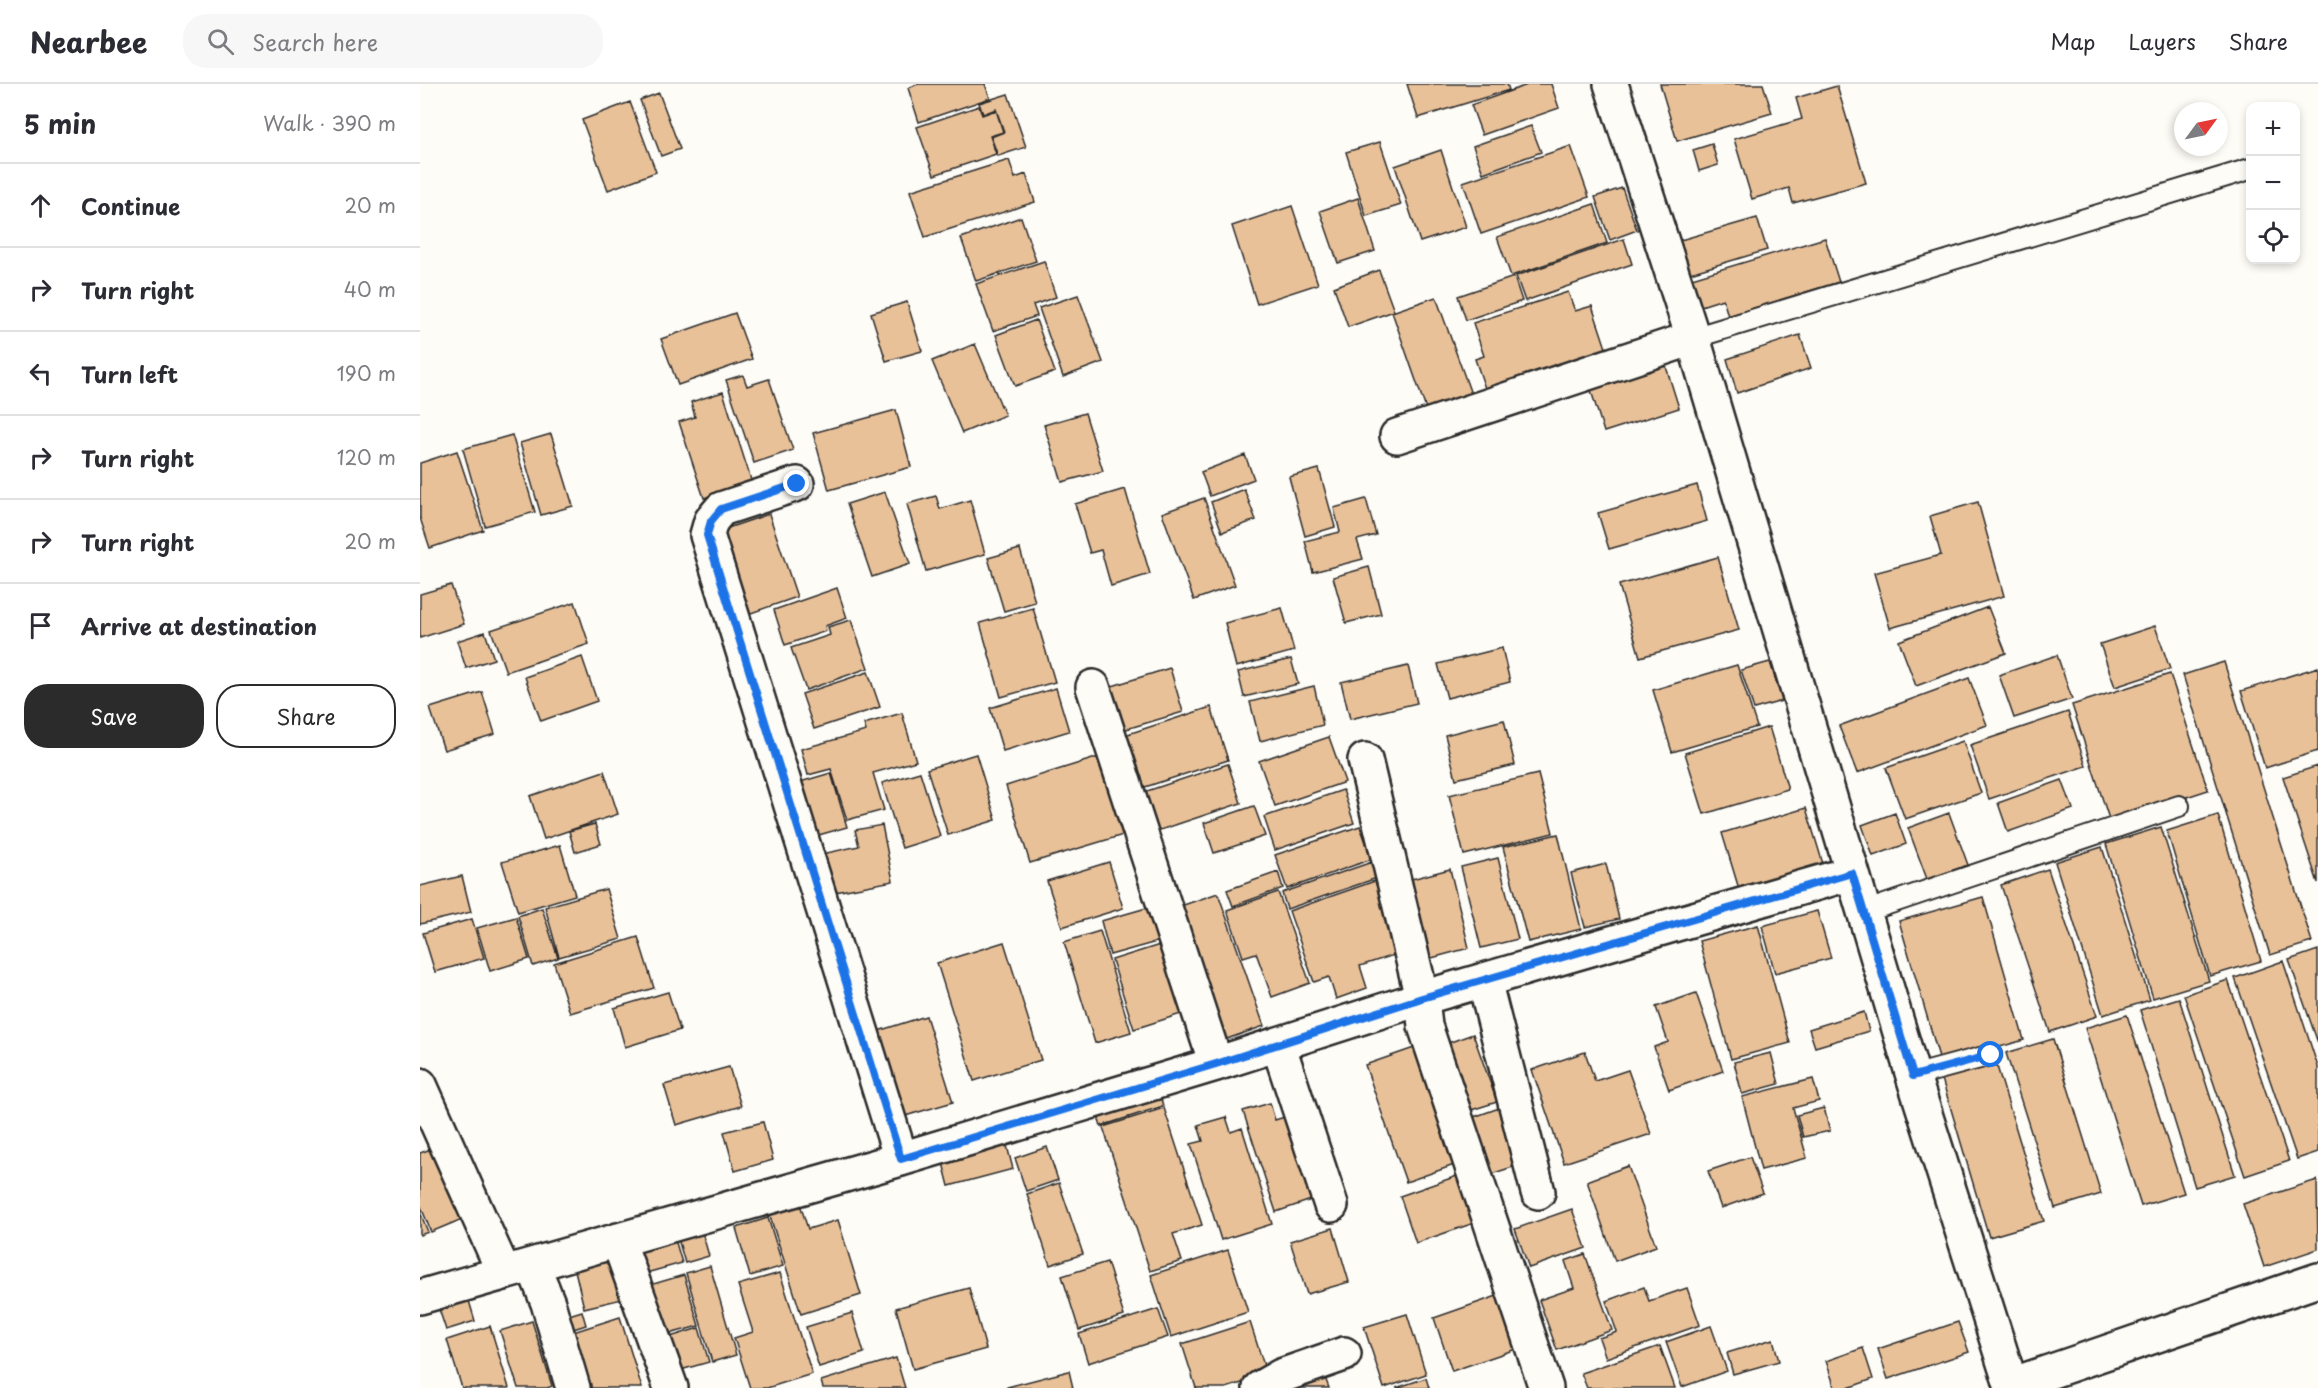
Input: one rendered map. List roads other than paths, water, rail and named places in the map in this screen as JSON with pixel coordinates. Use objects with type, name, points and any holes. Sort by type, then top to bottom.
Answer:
[{"type":"street","points":[[1611,84],[1693,338],[1913,1076],[2011,1387],[2318,1280]]},
{"type":"street","points":[[1397,436],[1693,338]]},
{"type":"street","points":[[797,484],[721,509],[711,521],[707,535],[901,1159]]},
{"type":"street","points":[[1093,687],[1216,1064]]},
{"type":"street","points":[[1365,760],[1422,998],[1425,1026],[1546,1388]]},
{"type":"street","points":[[420,1297],[901,1159],[1216,1064],[1422,998],[1852,873]]},
{"type":"street","points":[[1484,980],[1538,1192]]},
{"type":"street","points":[[1278,1044],[1331,1205]]},
{"type":"street","points":[[420,1085],[518,1269],[548,1303],[573,1388]]},
{"type":"street","points":[[618,1240],[671,1388]]},
{"type":"street","points":[[1260,1388],[1281,1376],[1344,1354]]},
{"type":"lane","points":[[1693,338],[2246,170]]},
{"type":"lane","points":[[1864,912],[2179,806]]},
{"type":"lane","points":[[1913,1076],[1991,1055]]}]
